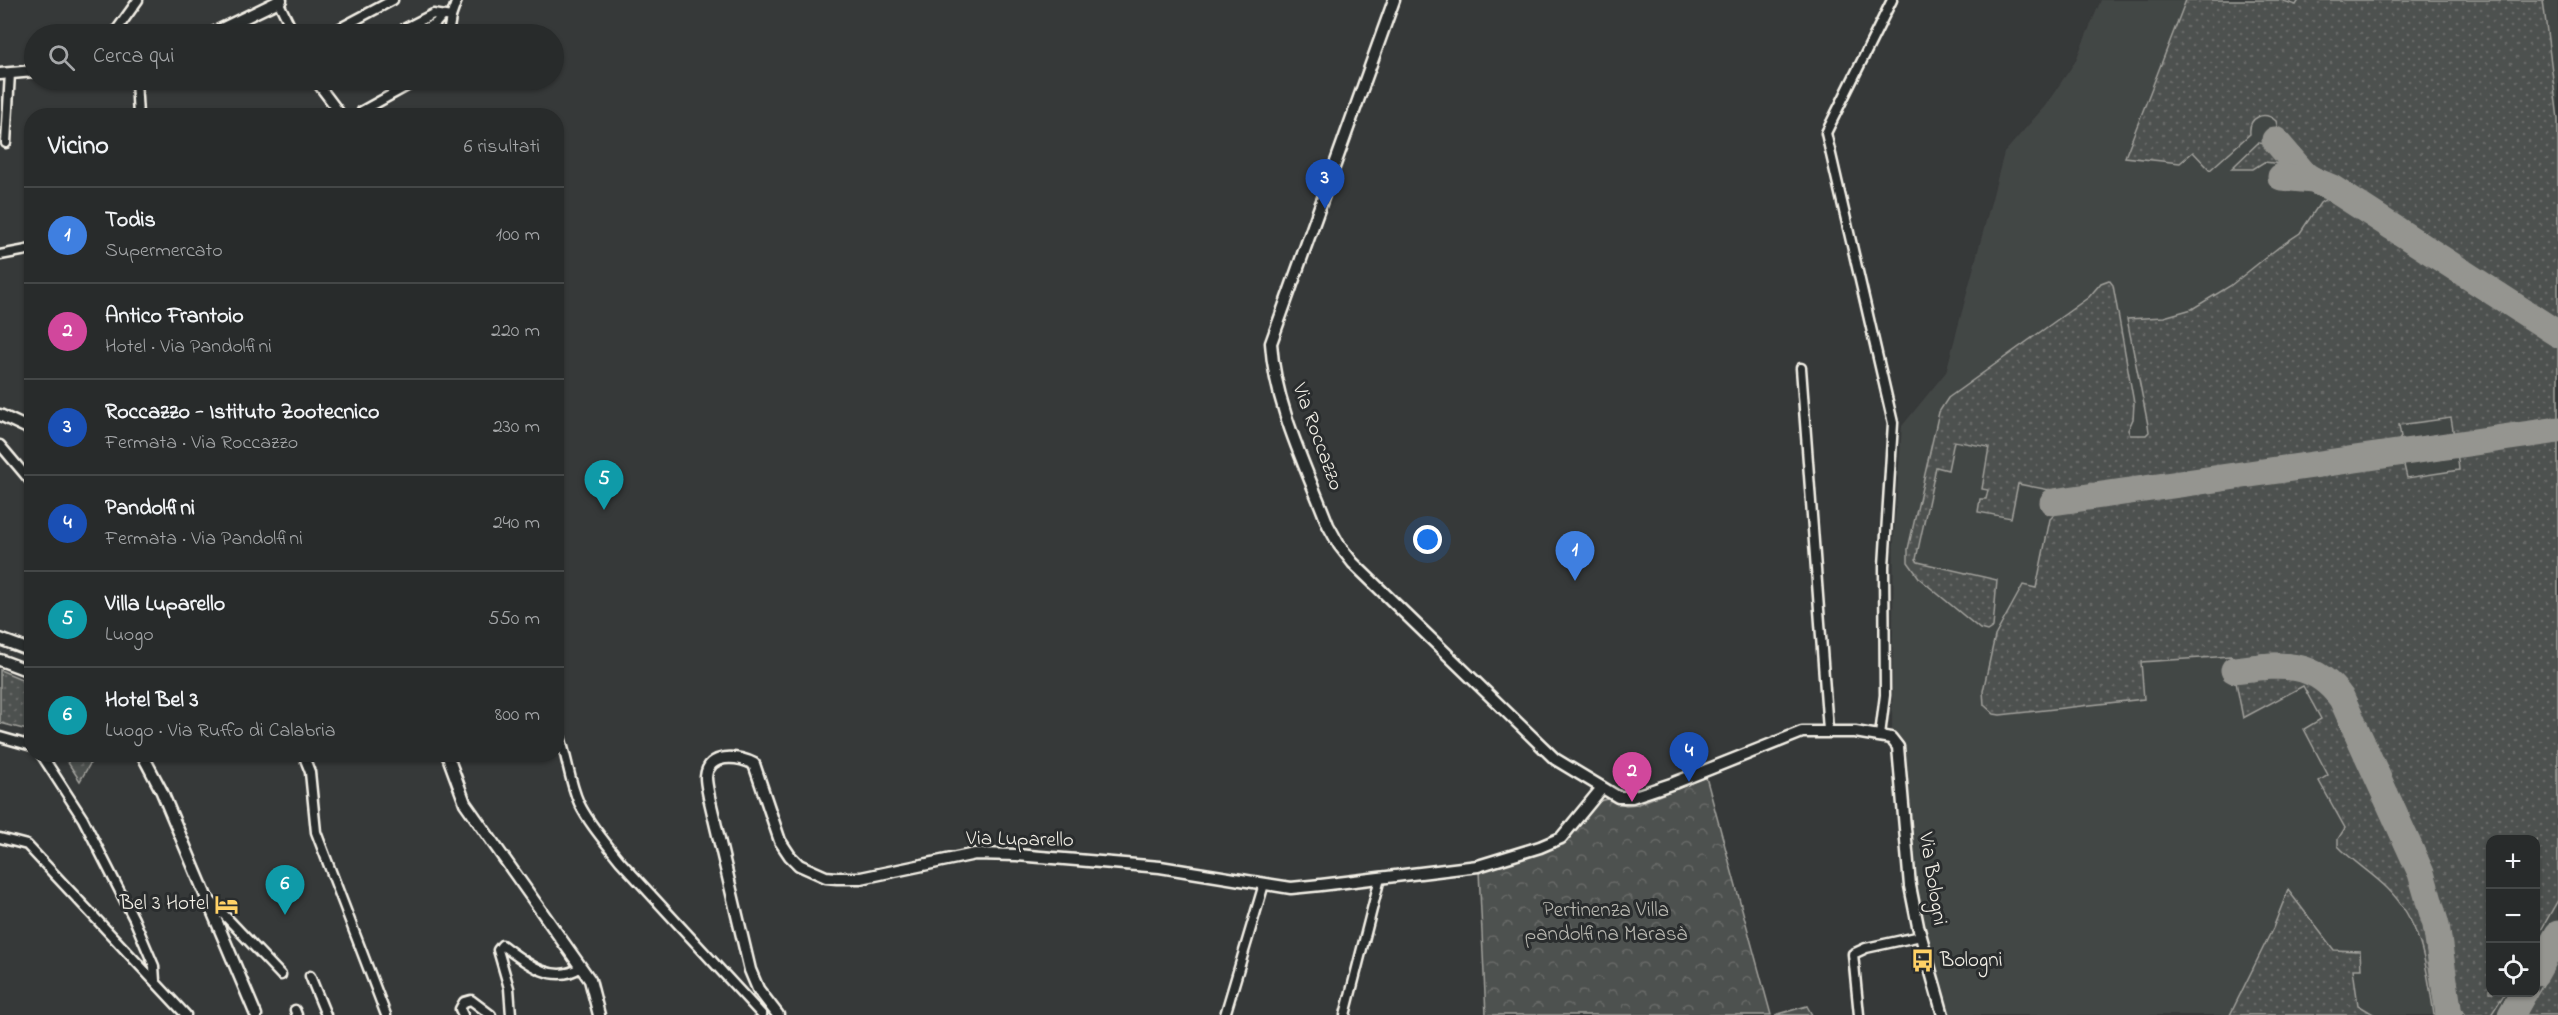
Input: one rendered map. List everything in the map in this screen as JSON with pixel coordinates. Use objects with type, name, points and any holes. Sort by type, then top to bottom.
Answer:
[{"type":"street","points":[[121,24],[138,0]]},
{"type":"street","points":[[347,24],[393,0]]},
{"type":"street","points":[[434,24],[446,16],[457,0]]},
{"type":"street","name":"Via Roccazzo","points":[[1394,0],[1271,343],[1272,366],[1280,397],[1328,525],[1339,545],[1353,563],[1555,759],[1618,797],[1632,797],[1708,771],[1802,732],[1828,730],[1880,735]]},
{"type":"street","points":[[1880,735],[1885,695],[1884,566],[1893,423],[1826,133],[1892,0]]},
{"type":"street","points":[[231,24],[274,2],[288,24]]},
{"type":"street","points":[[415,24],[433,15],[446,16]]},
{"type":"street","points":[[446,16],[447,24]]},
{"type":"street","points":[[6,143],[5,73],[24,72]]},
{"type":"street","points":[[137,90],[138,108]]},
{"type":"street","points":[[322,90],[336,108]]},
{"type":"street","points":[[367,108],[400,90]]},
{"type":"street","points":[[0,255],[24,250]]},
{"type":"street","points":[[1801,368],[1828,730]]},
{"type":"street","points":[[0,415],[24,426]]},
{"type":"street","points":[[0,445],[24,474]]},
{"type":"street","points":[[0,639],[24,648]]},
{"type":"street","points":[[0,660],[24,669]]},
{"type":"street","name":"Via Bologni","points":[[1880,735],[1891,738],[1898,747],[1910,886],[1942,1015]]},
{"type":"street","points":[[0,737],[24,744]]},
{"type":"street","points":[[564,743],[570,776],[579,804],[601,836],[620,861],[762,1015]]},
{"type":"street","name":"Via Luparello","points":[[778,1015],[758,989],[750,970],[709,797],[706,777],[709,767],[717,760],[730,757],[744,759],[754,764],[780,841],[799,865],[826,877],[861,878],[975,854],[1017,855],[1160,867],[1291,888],[1380,878],[1478,866],[1540,847],[1562,838],[1602,788]]},
{"type":"street","points":[[46,762],[83,819],[134,919],[154,966],[155,981]]},
{"type":"street","points":[[146,762],[162,792],[256,1015]]},
{"type":"street","points":[[306,762],[310,772],[316,832],[386,1015]]},
{"type":"street","points":[[450,762],[465,803],[590,980],[600,1015]]},
{"type":"street","points":[[0,838],[27,845],[186,1015]]},
{"type":"street","points":[[1345,1015],[1380,878]]},
{"type":"street","points":[[1225,1015],[1264,884]]},
{"type":"street","points":[[205,894],[281,975]]},
{"type":"street","points":[[1859,1015],[1853,954],[1866,948],[1921,936]]},
{"type":"street","points":[[511,1015],[509,988],[498,950],[502,945],[532,966],[550,974],[571,974],[581,967]]},
{"type":"street","points":[[310,976],[326,1015]]},
{"type":"street","points":[[463,1015],[460,1009],[464,1002],[471,1000],[491,1015]]},
{"type":"shaded area","points":[[2101,0],[2558,0],[2558,1015],[1947,1015],[1919,904],[1902,743],[1892,731],[1894,533],[1902,426],[1946,372],[2004,153],[2045,106],[2075,62]]},
{"type":"green space","points":[[2186,0],[2281,0],[2296,5],[2299,0],[2543,0],[2558,119],[2558,320],[2309,167],[2279,133],[2276,121],[2267,116],[2254,120],[2250,134],[2210,170],[2193,152],[2180,163],[2125,157]]},
{"type":"green space","points":[[2258,143],[2267,144],[2283,164],[2264,162],[2253,169],[2231,169]]},
{"type":"green space","points":[[2329,197],[2558,338],[2558,421],[2454,436],[2451,418],[2399,425],[2401,437],[2396,445],[2065,493],[2018,484],[2011,518],[1978,512],[1980,499],[1986,499],[1988,490],[1982,489],[1989,447],[1954,441],[1948,470],[1936,467],[1916,559],[1918,562],[1997,580],[1993,627],[1987,631],[1980,629],[1920,579],[1908,562],[1908,549],[1939,412],[1948,398],[2089,297],[2101,283],[2109,280],[2113,285],[2134,403],[2133,419],[2128,430],[2130,435],[2146,435],[2149,432],[2148,425],[2127,319],[2164,317],[2192,309],[2230,286],[2300,233],[2320,203]]},
{"type":"green space","points":[[2558,437],[2558,900],[2540,932],[2540,835],[2486,835],[2486,997],[2502,997],[2491,1015],[2465,1015],[2460,1009],[2450,938],[2440,900],[2412,828],[2353,696],[2344,684],[2322,666],[2298,656],[2270,653],[2236,659],[2231,656],[2141,662],[2144,699],[2000,715],[1994,714],[1984,705],[1983,691],[1995,636],[2023,585],[2036,588],[2050,519],[2060,509],[2397,460],[2404,465],[2407,478],[2459,470],[2457,451]]},
{"type":"green space","points":[[0,670],[24,680],[24,729],[0,723]]},
{"type":"green space","points":[[2277,671],[2300,672],[2320,683],[2330,696],[2424,896],[2430,922],[2441,1015],[2434,1015],[2421,947],[2399,901],[2338,846],[2338,839],[2345,828],[2319,781],[2328,775],[2304,729],[2321,719],[2303,686],[2243,718],[2236,682],[2243,676]]},
{"type":"green space","points":[[68,762],[91,762],[80,781]]},
{"type":"green space","name":"Pertinenza Villa pandolfina Marasà","points":[[1706,777],[1771,1015],[1486,1015],[1479,871],[1540,852],[1568,838],[1596,802],[1607,799],[1626,805],[1638,804]]},
{"type":"green space","points":[[2288,890],[2334,950],[2360,951],[2361,969],[2353,969],[2358,1005],[2375,1015],[2230,1015],[2273,928]]},
{"type":"green space","points":[[2558,959],[2558,1015],[2525,1015],[2536,997],[2540,997],[2540,990]]},
{"type":"green space","points":[[1807,1006],[1812,1015],[1775,1015]]},
{"type":"taxiway","points":[[2275,140],[2305,175],[2313,180]]},
{"type":"taxiway","points":[[2281,177],[2313,180],[2332,188],[2558,334]]},
{"type":"taxiway","points":[[2053,502],[2558,430]]},
{"type":"taxiway","points":[[2234,670],[2280,666],[2307,670],[2319,676],[2342,699],[2421,873],[2436,925],[2449,1015]]},
{"type":"taxiway","points":[[2540,966],[2558,934]]},
{"type":"taxiway","points":[[2511,1015],[2521,997]]},
{"type":"place","name":"Roccazzo - Istituto Zootecnico","points":[[1325,209]]},
{"type":"place","name":"Villa Luparello","points":[[604,510]]},
{"type":"place","name":"Todis","points":[[1575,581]]},
{"type":"place","name":"Pandolfini","points":[[1689,782]]},
{"type":"place","name":"Antico Frantoio","points":[[1632,802]]},
{"type":"place","name":"Bel 3 Hotel","points":[[227,904]]},
{"type":"place","name":"Hotel Bel 3","points":[[285,915]]},
{"type":"place","name":"Bologni","points":[[1922,961]]}]
